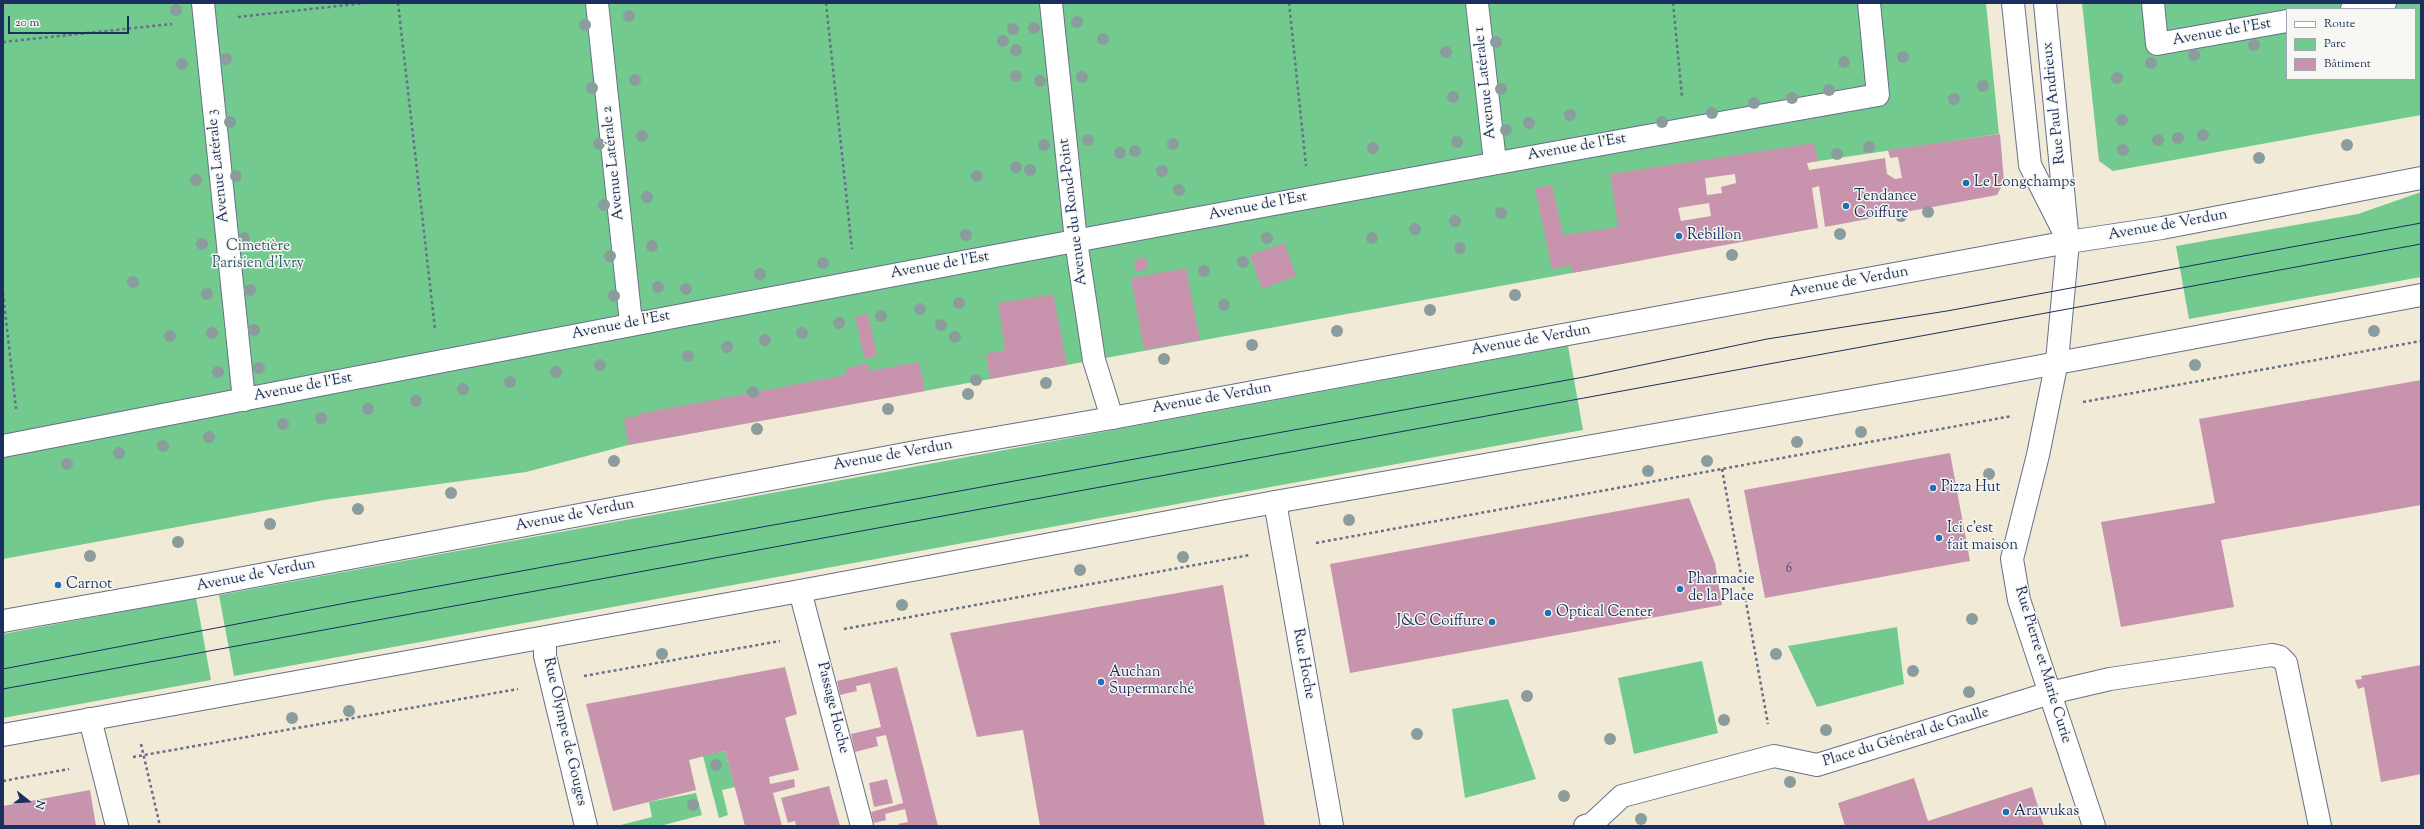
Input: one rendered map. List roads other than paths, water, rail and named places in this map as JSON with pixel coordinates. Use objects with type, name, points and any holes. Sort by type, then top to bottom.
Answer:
[{"type":"main road","name":"Avenue Latérale 3","points":[[203,3],[244,400]]},
{"type":"main road","name":"Avenue Latérale 2","points":[[597,3],[631,324]]},
{"type":"main road","name":"Avenue du Rond-Point","points":[[1051,3],[1076,241],[1094,360],[1112,418]]},
{"type":"main road","name":"Avenue Latérale 1","points":[[1477,3],[1495,162]]},
{"type":"main road","name":"Avenue de l'Est","points":[[11,444],[631,324],[1495,162],[1878,94],[1869,3]]},
{"type":"main road","name":"Rue Paul Andrieux","points":[[2013,3],[2030,165],[2068,242]]},
{"type":"main road","name":"Rue Paul Andrieux","points":[[2045,3],[2068,242]]},
{"type":"main road","name":"Avenue de l'Est","points":[[2153,3],[2157,44],[2286,21]]},
{"type":"main road","points":[[2358,8],[2385,3]]},
{"type":"main road","name":"Avenue de Verdun","points":[[3,621],[206,585],[926,450],[1112,418],[2068,242],[2162,228],[2421,178]]},
{"type":"main road","name":"Rue Pierre et Marie Curie","points":[[2068,242],[2057,361],[2038,455],[2012,559],[2019,600],[2094,826]]},
{"type":"main road","points":[[3,735],[545,638],[1275,502],[1961,381],[2057,361],[2421,295]]},
{"type":"main road","name":"Rue Hoche","points":[[1275,502],[1332,826]]},
{"type":"main road","name":"Passage Hoche","points":[[800,591],[862,826]]},
{"type":"main road","name":"Rue Olympe de Gouges","points":[[545,638],[545,656],[586,826]]},
{"type":"main road","name":"Place du Général de Gaulle","points":[[1590,825],[1622,796],[1774,756],[1817,765],[2050,693],[2110,679],[2272,655],[2280,657],[2286,663],[2320,826]]},
{"type":"main road","points":[[90,719],[117,826]]},
{"type":"tram line","points":[[3,669],[346,603],[1584,377],[1767,339],[1947,311],[2421,223]]},
{"type":"tram line","points":[[3,689],[2421,244]]},
{"type":"place","name":"Le Longchamps","points":[[1966,183]]},
{"type":"place","name":"Tendance Coiffure","points":[[1846,206]]},
{"type":"place","name":"Rebillon","points":[[1679,236]]},
{"type":"place","name":"Pizza Hut","points":[[1933,488]]},
{"type":"place","name":"Ici c'est fait maison","points":[[1939,538]]},
{"type":"place","name":"Carnot","points":[[58,585]]},
{"type":"place","name":"Pharmacie de la Place","points":[[1680,589]]},
{"type":"place","name":"Optical Center","points":[[1548,613]]},
{"type":"place","name":"J&C Coiffure","points":[[1492,622]]},
{"type":"place","name":"Auchan Supermarché","points":[[1101,682]]},
{"type":"place","name":"Arawukas","points":[[2006,812]]},
{"type":"park label","name":"Cimetière Parisien d'Ivry","points":[[258,256]]}]
